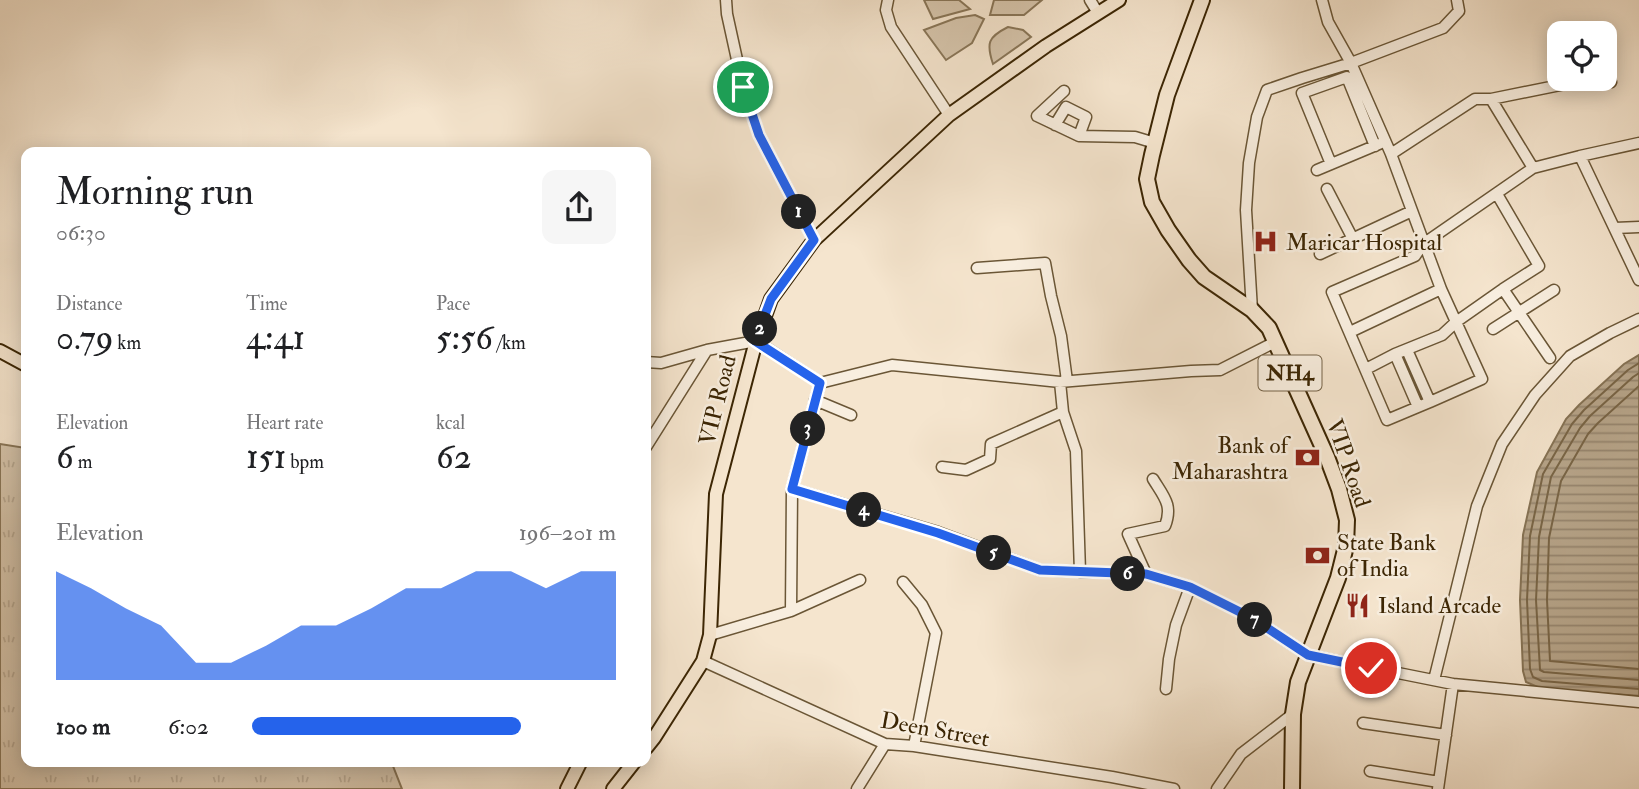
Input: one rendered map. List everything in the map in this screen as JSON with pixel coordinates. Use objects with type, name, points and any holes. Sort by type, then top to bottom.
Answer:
[{"type":"highway","name":"VIP Road","points":[[1202,0],[1167,95],[1155,142],[1147,179],[1152,202],[1182,250],[1204,277],[1252,310],[1269,328],[1327,457],[1347,520],[1346,546],[1338,578],[1298,682],[1293,714],[1293,789]]},
{"type":"main road","name":"VIP Road","points":[[651,742],[703,661],[710,635],[716,494],[755,341],[771,299],[814,240],[948,115],[1046,46],[1119,0]]},
{"type":"main road","points":[[0,351],[21,362]]},
{"type":"main road","points":[[567,789],[578,767]]},
{"type":"main road","points":[[612,789],[630,767]]},
{"type":"street","points":[[726,0],[743,87],[759,135],[814,240]]},
{"type":"street","points":[[888,0],[891,27],[948,115]]},
{"type":"street","points":[[1090,0],[1098,13]]},
{"type":"street","points":[[1322,0],[1328,22],[1352,63],[1380,143]]},
{"type":"street","points":[[1252,310],[1246,210],[1249,163],[1257,117],[1267,90],[1352,63],[1443,28],[1459,10],[1457,0]]},
{"type":"street","points":[[1331,164],[1302,93],[1347,76],[1380,143],[1391,154],[1423,244],[1441,289],[1482,379],[1387,420],[1332,292],[1415,256],[1423,244],[1533,168],[1639,143]]},
{"type":"street","points":[[1391,154],[1475,99],[1491,99],[1547,88]]},
{"type":"street","points":[[1065,91],[1037,116],[1079,136],[1135,137],[1155,142]]},
{"type":"street","points":[[1491,99],[1533,168]]},
{"type":"street","points":[[1055,125],[1066,107],[1086,117],[1079,136]]},
{"type":"street","points":[[1317,170],[1380,143]]},
{"type":"street","points":[[1580,156],[1639,281]]},
{"type":"street","points":[[1327,189],[1353,239]]},
{"type":"street","points":[[1366,369],[1443,335],[1456,322],[1539,266],[1497,194]]},
{"type":"street","points":[[1320,254],[1412,211]]},
{"type":"street","points":[[1615,228],[1639,227]]},
{"type":"street","points":[[977,268],[1045,263],[1061,336],[1063,412],[1076,452],[1080,572]]},
{"type":"street","points":[[1350,332],[1441,289]]},
{"type":"street","points":[[1503,289],[1550,358]]},
{"type":"street","points":[[1493,329],[1554,290]]},
{"type":"street","points":[[1434,680],[1477,506],[1502,444],[1535,395],[1570,356],[1639,319]]},
{"type":"street","points":[[651,362],[661,363],[707,350],[755,341],[820,383],[892,365],[1063,381],[1220,370],[1275,342]]},
{"type":"street","points":[[651,439],[707,350]]},
{"type":"street","points":[[1407,350],[1430,402]]},
{"type":"street","points":[[1395,354],[1418,407]]},
{"type":"street","points":[[792,611],[792,489],[820,383]]},
{"type":"street","points":[[815,400],[851,415]]},
{"type":"street","points":[[943,467],[966,470],[990,460],[991,444],[1063,412]]},
{"type":"street","points":[[1146,574],[1128,534],[1165,526],[1168,503],[1153,479]]},
{"type":"street","points":[[792,489],[938,533],[1040,570],[1146,574],[1190,587],[1252,618],[1308,655],[1453,684],[1639,702]]},
{"type":"street","points":[[710,635],[792,611],[860,580]]},
{"type":"street","points":[[903,582],[922,604],[936,633],[914,746]]},
{"type":"street","points":[[1166,689],[1176,625],[1190,587]]},
{"type":"street","name":"Deen Street","points":[[703,661],[885,744],[914,746],[1174,789]]},
{"type":"street","points":[[1370,771],[1438,786],[1453,684]]},
{"type":"street","points":[[1217,789],[1241,754],[1293,714]]},
{"type":"street","points":[[1363,723],[1446,734]]},
{"type":"street","points":[[857,789],[885,744]]},
{"type":"green space","points":[[924,0],[959,0],[970,9],[933,19]]},
{"type":"green space","points":[[994,0],[1042,0],[1024,15],[990,15]]},
{"type":"green space","points":[[975,15],[984,19],[972,43],[946,60],[924,30],[956,18]]},
{"type":"green space","points":[[1008,27],[1023,30],[1031,37],[993,64],[990,41]]},
{"type":"green space","points":[[0,444],[21,447],[21,767],[393,767],[402,789],[0,789]]},
{"type":"water","points":[[1639,355],[1639,696],[1540,688],[1526,682],[1523,671],[1520,600],[1523,535],[1537,472],[1566,419],[1624,364]]},
{"type":"place","name":"Maricar Hospital","points":[[1266,242]]},
{"type":"place","name":"Bank of Maharashtra","points":[[1308,458]]},
{"type":"place","name":"State Bank of India","points":[[1317,555]]},
{"type":"place","name":"Island Arcade","points":[[1358,605]]},
{"type":"route","points":[[743,87],[759,135],[814,240],[771,299],[755,341],[820,383],[792,489],[938,533],[1040,570],[1146,574],[1190,587],[1252,618],[1308,655],[1371,668]]}]
